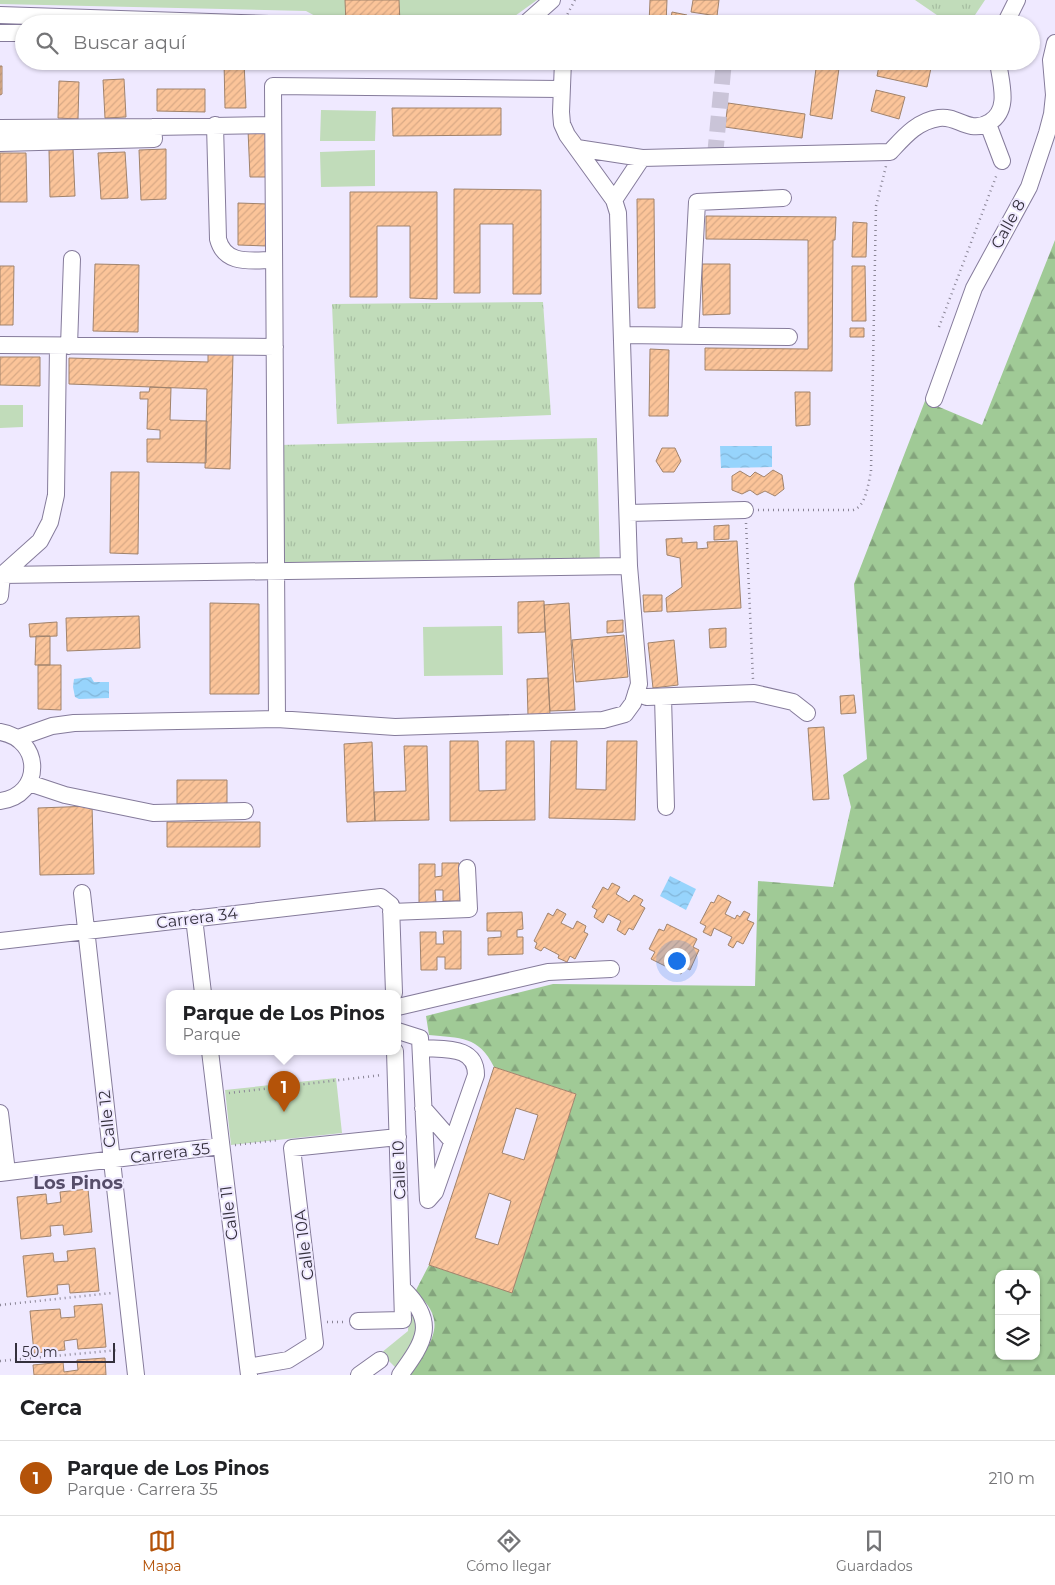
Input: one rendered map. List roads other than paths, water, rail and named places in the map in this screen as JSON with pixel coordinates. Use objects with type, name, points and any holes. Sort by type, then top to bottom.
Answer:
[{"type":"street","points":[[535,15],[552,0]]},
{"type":"street","points":[[1010,15],[1017,0]]},
{"type":"street","points":[[0,15],[15,16]]},
{"type":"street","points":[[0,33],[15,34]]},
{"type":"street","name":"Calle 8","points":[[934,399],[974,288],[1029,186],[1044,142],[1052,114],[1054,95],[1051,60],[1055,43]]},
{"type":"street","points":[[18,738],[52,726],[74,723],[277,719],[395,727],[603,720],[624,714],[633,703],[639,684],[629,566],[618,213],[614,200],[562,124],[563,70]]},
{"type":"street","points":[[577,148],[642,158],[890,152],[909,132],[932,119],[948,117],[976,127],[988,124],[998,114],[1002,106],[999,70]]},
{"type":"street","points":[[277,719],[273,86],[562,89]]},
{"type":"street","points":[[988,124],[1002,161]]},
{"type":"street","points":[[215,125],[218,239],[220,247],[231,258],[239,260],[274,260]]},
{"type":"street","points":[[0,128],[274,125]]},
{"type":"street","points":[[0,143],[154,140],[153,127]]},
{"type":"street","points":[[614,200],[642,158]]},
{"type":"street","points":[[690,335],[697,202],[782,198]]},
{"type":"street","points":[[0,596],[2,576],[40,541],[50,522],[56,495],[63,346],[72,259]]},
{"type":"street","points":[[622,335],[789,337]]},
{"type":"street","points":[[0,345],[275,347]]},
{"type":"street","points":[[628,513],[745,510]]},
{"type":"street","points":[[2,576],[629,566]]},
{"type":"street","points":[[636,693],[647,697],[754,693],[793,702],[807,712]]},
{"type":"street","points":[[663,697],[666,807]]},
{"type":"street","points":[[0,732],[18,738],[30,753],[32,774],[29,783],[22,792],[12,798],[0,801]]},
{"type":"street","points":[[29,783],[65,794],[153,813],[244,811]]},
{"type":"street","points":[[394,990],[391,908],[469,909],[467,868]]},
{"type":"street","name":"Calle 12","points":[[82,894],[136,1375]]},
{"type":"street","name":"Carrera 34","points":[[0,941],[372,897],[381,897],[391,908]]},
{"type":"street","points":[[194,918],[203,990]]},
{"type":"street","points":[[401,1006],[548,972],[611,969]]},
{"type":"street","points":[[401,1031],[420,1038],[428,1200],[435,1192],[476,1075],[476,1064],[464,1052],[421,1048]]},
{"type":"street","name":"Calle 11","points":[[210,1055],[248,1371]]},
{"type":"street","name":"Calle 10","points":[[358,1321],[404,1320],[395,1055]]},
{"type":"street","points":[[423,1108],[452,1142]]},
{"type":"street","points":[[0,1113],[4,1172]]},
{"type":"street","name":"Calle 10A","points":[[248,1371],[288,1360],[315,1343],[292,1148],[398,1137]]},
{"type":"street","name":"Carrera 35","points":[[4,1172],[221,1146]]},
{"type":"street","points":[[400,1375],[418,1350],[425,1323],[422,1312],[415,1301],[402,1289]]},
{"type":"street","points":[[359,1375],[380,1360]]},
{"type":"water","points":[[720,446],[772,446],[772,467],[721,468]]},
{"type":"water","points":[[91,677],[94,682],[109,682],[109,698],[79,699],[75,697],[74,679]]},
{"type":"water","points":[[670,876],[696,889],[686,910],[660,896]]},
{"type":"tunnel","points":[[715,156],[723,70]]},
{"type":"place","name":"Parque de Los Pinos","points":[[284,1112]]},
{"type":"district","name":"Los Pinos","points":[[78,1183]]}]
